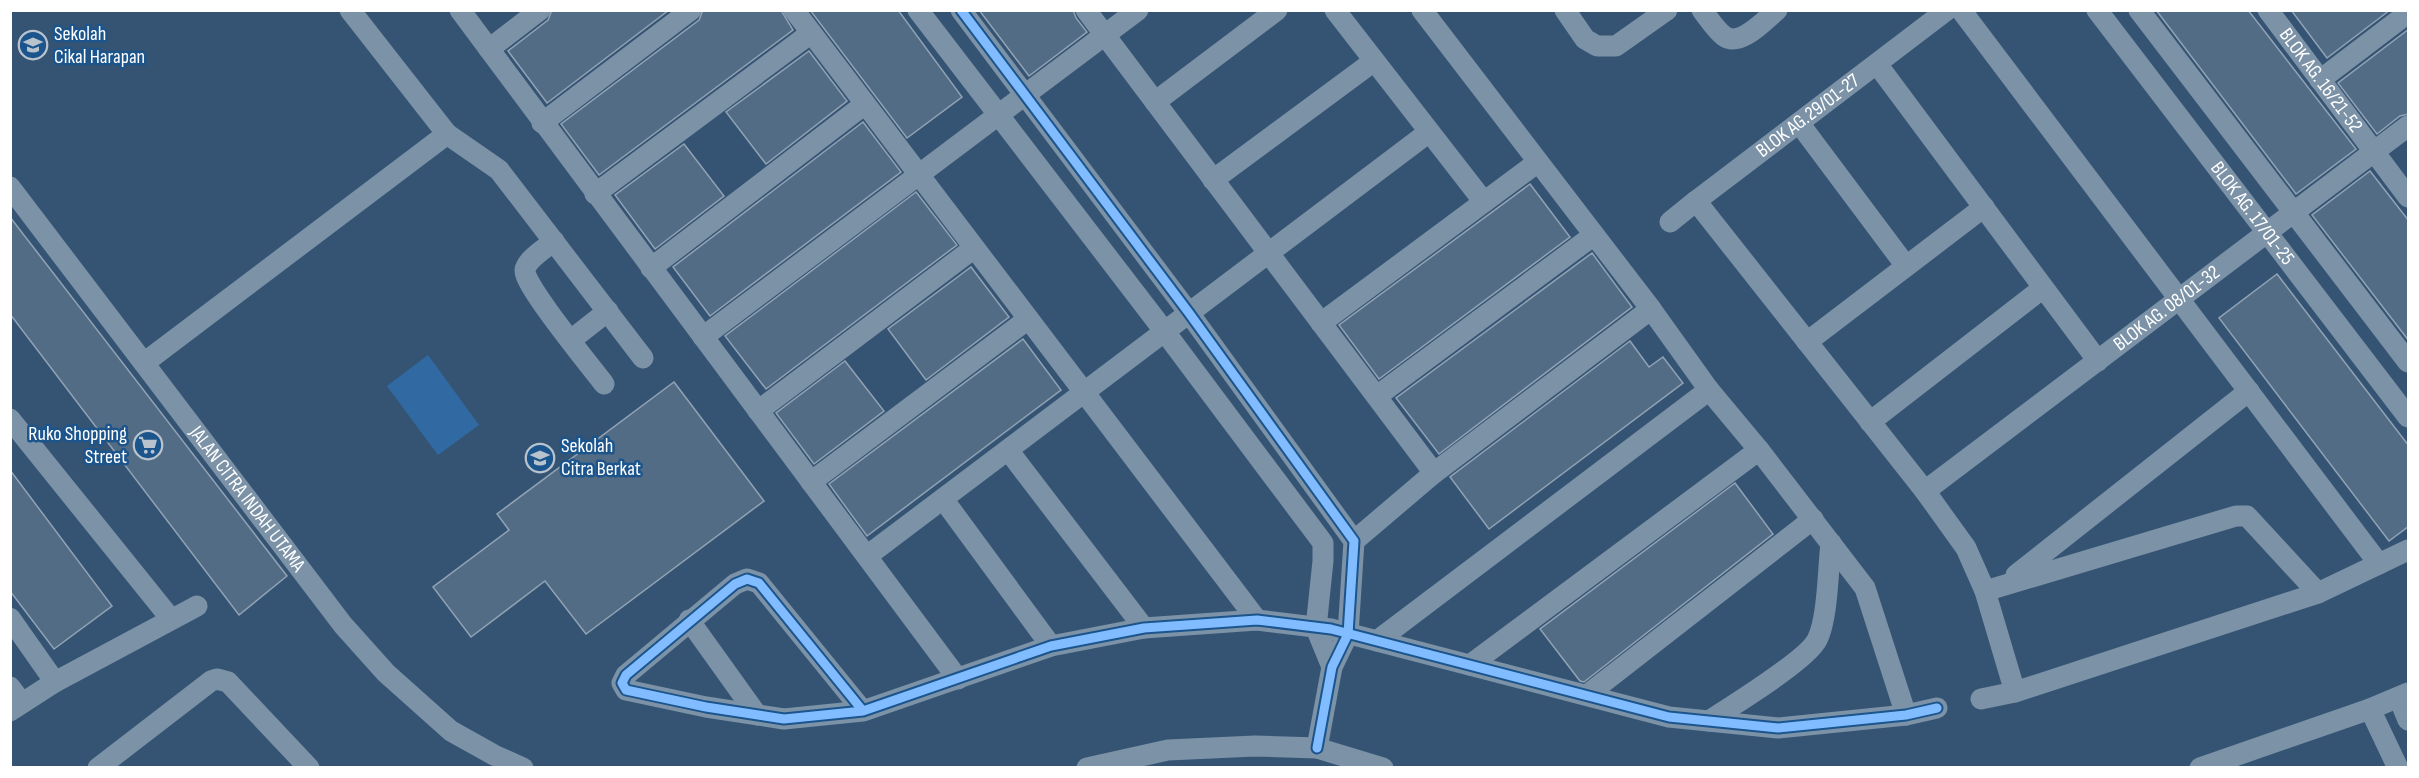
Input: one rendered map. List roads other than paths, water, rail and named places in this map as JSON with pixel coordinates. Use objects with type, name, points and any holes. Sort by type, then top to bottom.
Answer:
[{"type":"street","points":[[350,10],[447,134],[499,170],[643,358]]},
{"type":"street","points":[[460,10],[958,678]]},
{"type":"street","points":[[489,49],[540,10]]},
{"type":"street","points":[[542,123],[691,10]]},
{"type":"street","points":[[794,10],[1257,620]]},
{"type":"street","points":[[918,10],[1165,332],[1323,543],[1316,628],[1332,667]]},
{"type":"street","points":[[961,10],[1189,313],[1354,541],[1348,634],[1332,667],[1317,748]]},
{"type":"street","points":[[1086,10],[1434,473]]},
{"type":"street","points":[[703,337],[1138,10]]},
{"type":"street","points":[[1155,102],[1277,10]]},
{"type":"street","points":[[1335,10],[1484,202]]},
{"type":"street","points":[[1422,10],[1651,309],[1709,390],[1759,450],[1865,588],[1906,715]]},
{"type":"street","points":[[1566,10],[1586,39],[1597,46],[1616,46],[1667,10]]},
{"type":"street","points":[[1702,10],[1725,37],[1734,40],[1743,37],[1777,10]]},
{"type":"street","name":"BLOK AG.29/01-27","points":[[1670,222],[1947,10]]},
{"type":"street","points":[[1961,10],[2379,564]]},
{"type":"street","name":"BLOK AG. 17/01-25","points":[[2097,10],[2409,417]]},
{"type":"street","name":"BLOK AG. 17/01-25","points":[[2139,10],[2409,362]]},
{"type":"street","name":"BLOK AG. 16/21-52","points":[[2268,10],[2409,197]]},
{"type":"street","points":[[2320,80],[2409,13]]},
{"type":"street","points":[[596,194],[811,33]]},
{"type":"street","points":[[1214,180],[1374,61]]},
{"type":"street","points":[[1877,64],[2098,361]]},
{"type":"street","points":[[651,268],[865,105]]},
{"type":"street","points":[[1799,123],[1906,266]]},
{"type":"street","name":"BLOK AG. 08/01-32","points":[[1925,491],[2409,126]]},
{"type":"street","points":[[867,556],[1429,132]]},
{"type":"street","points":[[144,363],[447,134]]},
{"type":"street","points":[[1322,323],[1538,162]]},
{"type":"street","name":"JALAN CITRA INDAH UTAMA","points":[[10,187],[343,625],[386,673],[451,731],[523,768]]},
{"type":"street","points":[[1696,201],[1925,491],[1966,548],[1985,591],[2015,692]]},
{"type":"street","points":[[1807,342],[1984,207]]},
{"type":"street","points":[[1377,396],[1594,235]]},
{"type":"street","points":[[554,241],[530,261],[525,269],[525,277],[604,384]]},
{"type":"street","points":[[758,411],[974,248]]},
{"type":"street","points":[[1870,422],[2043,288]]},
{"type":"street","points":[[1354,541],[1434,473],[1651,309]]},
{"type":"street","points":[[571,340],[608,311]]},
{"type":"street","points":[[811,482],[1028,319]]},
{"type":"street","points":[[1377,641],[1709,390]]},
{"type":"street","points":[[2007,583],[2249,392]]},
{"type":"street","points":[[10,419],[171,619]]},
{"type":"street","points":[[1008,450],[1144,627]]},
{"type":"street","points":[[1470,665],[1759,450]]},
{"type":"street","points":[[943,499],[1051,646]]},
{"type":"street","points":[[1985,591],[2236,516],[2247,516],[2318,593]]},
{"type":"street","points":[[1587,695],[1813,519]]},
{"type":"street","points":[[1709,721],[1791,665],[1817,641],[1823,617],[1831,543]]},
{"type":"street","points":[[1981,699],[2015,692],[2318,593],[2409,550]]},
{"type":"street","points":[[863,711],[759,583],[747,579],[735,584],[689,620],[626,675],[622,684],[626,690],[685,703],[784,719],[863,711],[1051,646],[1144,627],[1257,620],[1348,634],[1669,717],[1779,728],[1906,715],[1937,708]]},
{"type":"street","points":[[14,700],[56,682],[197,606]]},
{"type":"street","points":[[10,618],[56,682]]},
{"type":"street","points":[[689,620],[757,715]]},
{"type":"street","points":[[98,768],[216,679],[228,682],[305,766]]},
{"type":"street","points":[[2200,768],[2404,695],[2409,720]]},
{"type":"street","points":[[2370,709],[2398,768]]},
{"type":"street","points":[[1087,768],[1168,750],[1255,746],[1317,748],[1383,768]]},
{"type":"place","name":"Sekolah Cikal Harapan","points":[[33,45]]},
{"type":"place","name":"Ruko Shopping Street","points":[[148,445]]},
{"type":"place","name":"Sekolah Citra Berkat","points":[[540,458]]}]
